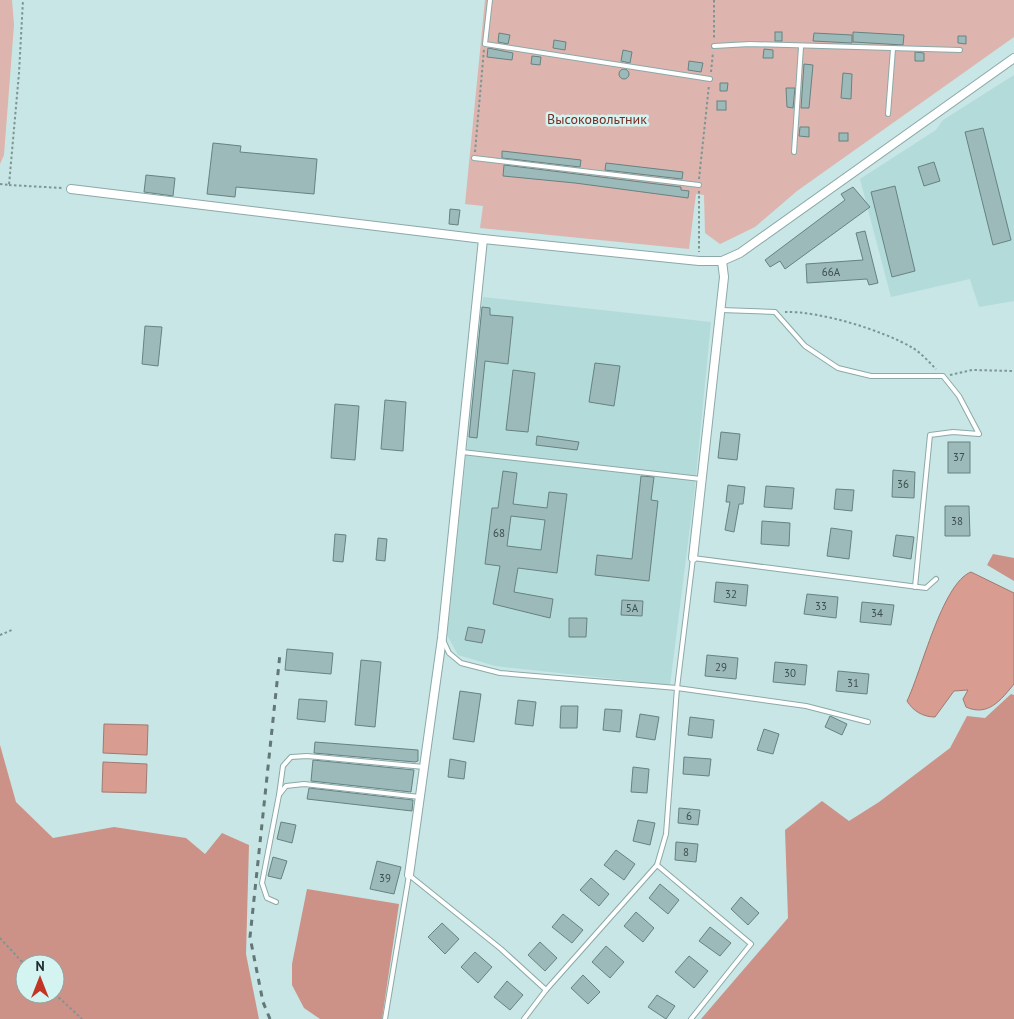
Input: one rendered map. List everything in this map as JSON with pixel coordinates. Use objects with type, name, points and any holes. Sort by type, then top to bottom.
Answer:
[{"type":"street","points":[[71,189],[483,239],[699,261],[722,261],[740,252],[1014,58]]},
{"type":"street","points":[[409,875],[442,638],[483,239]]},
{"type":"street","points":[[693,558],[721,310],[724,277],[722,261]]},
{"type":"lane","points":[[490,0],[485,44],[710,79]]},
{"type":"lane","points":[[714,46],[750,44],[801,47],[960,50]]},
{"type":"lane","points":[[794,152],[801,47]]},
{"type":"lane","points":[[888,114],[893,49]]},
{"type":"lane","points":[[474,158],[699,185]]},
{"type":"lane","points":[[721,310],[775,312],[804,346],[838,368],[871,376],[942,376],[959,396],[979,434],[953,432],[930,435],[915,587]]},
{"type":"lane","points":[[462,452],[701,478]]},
{"type":"lane","points":[[524,1019],[546,990],[657,865],[666,834],[677,688],[693,558],[926,588],[936,580]]},
{"type":"lane","points":[[442,638],[449,653],[462,663],[500,673],[677,688],[806,706],[868,722]]},
{"type":"lane","points":[[276,902],[267,898],[262,883],[283,766],[291,758],[307,756],[424,767]]},
{"type":"lane","points":[[279,795],[286,786],[304,784],[420,797]]},
{"type":"lane","points":[[657,865],[751,944],[691,1019]]},
{"type":"lane","points":[[385,1019],[409,875],[501,949],[546,990]]},
{"type":"path","points":[[9,185],[23,0]]},
{"type":"path","points":[[699,261],[699,185],[714,46],[714,0]]},
{"type":"path","points":[[474,158],[485,44]]},
{"type":"path","points":[[0,184],[71,189]]},
{"type":"path","points":[[775,312],[801,312],[858,326],[914,349],[942,376],[972,370],[1014,371]]},
{"type":"path","points":[[0,635],[12,630]]},
{"type":"path","points":[[0,938],[15,954]]},
{"type":"path","points":[[65,1003],[82,1019]]},
{"type":"shaded area","points":[[1014,75],[1014,301],[979,307],[970,279],[891,297],[860,179],[936,130],[943,120]]},
{"type":"shaded area","points":[[483,297],[711,322],[695,487],[670,685],[495,666],[458,655],[447,635]]},
{"type":"shaded area","points":[[993,554],[1014,558],[1014,581],[987,565]]},
{"type":"shaded area","points":[[971,572],[1014,593],[1014,684],[999,701],[987,708],[974,710],[966,707],[963,699],[968,690],[954,691],[935,717],[922,715],[909,705],[907,701],[942,610],[960,580]]},
{"type":"shaded area","points":[[1011,694],[1014,695],[1014,1019],[701,1019],[788,918],[785,830],[822,801],[849,821],[879,802],[950,748],[967,716],[985,718]]},
{"type":"shaded area","points":[[104,724],[148,725],[147,755],[103,753]]},
{"type":"shaded area","points":[[0,745],[16,802],[53,838],[114,827],[186,838],[205,854],[222,833],[249,845],[246,954],[259,1019],[0,1019]]},
{"type":"shaded area","points":[[103,762],[147,764],[146,793],[102,792]]},
{"type":"shaded area","points":[[307,889],[399,904],[382,1019],[320,1019],[304,1008],[292,985],[292,964]]},
{"type":"green space","points":[[0,0],[12,0],[14,25],[4,155],[0,164]]},
{"type":"green space","name":"Высоковольтник","points":[[485,0],[1014,0],[1014,37],[797,191],[755,227],[720,244],[705,233],[704,195],[696,194],[689,249],[480,228],[483,206],[465,204]]},
{"type":"building","points":[[775,32],[782,32],[782,41],[775,41]]},
{"type":"building","points":[[853,32],[904,35],[903,45],[853,42]]},
{"type":"building","points":[[499,33],[510,35],[508,44],[498,42]]},
{"type":"building","points":[[814,33],[852,35],[852,43],[813,41]]},
{"type":"building","points":[[958,36],[966,36],[966,44],[958,43]]},
{"type":"building","points":[[554,40],[566,42],[565,50],[553,48]]},
{"type":"building","points":[[488,48],[513,53],[512,60],[487,57]]},
{"type":"building","points":[[764,49],[773,50],[773,58],[763,58]]},
{"type":"building","points":[[623,50],[632,52],[630,63],[621,61]]},
{"type":"building","points":[[915,52],[924,53],[924,61],[915,61]]},
{"type":"building","points":[[532,56],[541,57],[540,65],[531,64]]},
{"type":"building","points":[[689,61],[703,63],[701,72],[688,70]]},
{"type":"building","points":[[804,64],[813,65],[809,108],[801,108]]},
{"type":"building","points":[[622,69],[626,69],[629,74],[626,79],[622,79],[619,76],[619,72]]},
{"type":"building","points":[[843,73],[852,74],[851,99],[841,98]]},
{"type":"building","points":[[720,83],[728,83],[727,91],[720,91]]},
{"type":"building","points":[[786,88],[795,88],[793,108],[787,107]]},
{"type":"building","points":[[717,101],[726,101],[726,110],[717,110]]},
{"type":"building","points":[[800,127],[809,127],[809,137],[799,136]]},
{"type":"building","points":[[983,128],[1011,240],[993,245],[965,132]]},
{"type":"building","points":[[839,133],[848,133],[848,141],[839,141]]},
{"type":"building","points":[[213,143],[241,146],[240,152],[317,159],[314,194],[236,187],[235,197],[207,194]]},
{"type":"building","points":[[502,151],[581,160],[580,167],[502,158]]},
{"type":"building","points":[[934,162],[940,181],[924,186],[918,167]]},
{"type":"building","points":[[606,163],[683,172],[682,179],[605,170]]},
{"type":"building","points":[[504,165],[681,187],[681,190],[689,191],[688,198],[575,183],[503,176]]},
{"type":"building","points":[[146,175],[175,178],[173,196],[144,192]]},
{"type":"building","points":[[895,186],[915,271],[892,277],[871,192]]},
{"type":"building","points":[[853,187],[870,207],[785,269],[780,261],[770,267],[765,260],[845,200],[841,194]]},
{"type":"building","points":[[450,209],[460,210],[458,225],[449,224]]},
{"type":"building","points":[[865,231],[878,283],[869,285],[867,279],[807,283],[806,264],[863,260],[856,233]]},
{"type":"building","points":[[482,307],[490,308],[490,315],[513,317],[508,364],[485,361],[477,438],[469,437]]},
{"type":"building","points":[[145,326],[162,327],[158,366],[142,364]]},
{"type":"building","points":[[595,363],[620,366],[614,406],[589,402]]},
{"type":"building","points":[[513,370],[535,373],[528,432],[506,430]]},
{"type":"building","points":[[385,400],[406,402],[403,451],[381,449]]},
{"type":"building","points":[[335,404],[359,406],[355,460],[331,458]]},
{"type":"building","points":[[721,432],[740,434],[737,460],[718,458]]},
{"type":"building","points":[[537,436],[579,442],[577,450],[536,445]]},
{"type":"building","points":[[948,442],[970,442],[970,473],[948,473]]},
{"type":"building","points":[[893,470],[915,472],[914,498],[892,497]]},
{"type":"building","points":[[503,471],[517,473],[513,504],[547,508],[549,492],[567,494],[557,573],[518,568],[514,592],[553,599],[550,618],[493,604],[500,566],[485,564],[492,508],[498,508]],"holes":[[[511,516],[545,520],[541,550],[507,546]]]},
{"type":"building","points":[[641,476],[654,477],[651,500],[658,501],[649,581],[595,575],[597,555],[632,559]]},
{"type":"building","points":[[728,485],[745,487],[743,504],[739,504],[734,532],[725,530],[730,502],[726,502]]},
{"type":"building","points":[[766,486],[794,488],[792,509],[764,507]]},
{"type":"building","points":[[836,489],[854,490],[852,511],[834,509]]},
{"type":"building","points":[[945,506],[969,506],[970,536],[945,536]]},
{"type":"building","points":[[762,521],[790,523],[789,546],[761,544]]},
{"type":"building","points":[[831,528],[852,531],[849,559],[827,556]]},
{"type":"building","points":[[335,534],[346,535],[343,562],[333,561]]},
{"type":"building","points":[[896,535],[914,537],[911,559],[893,556]]},
{"type":"building","points":[[378,538],[387,539],[385,561],[376,560]]},
{"type":"building","points":[[716,582],[748,585],[746,606],[714,602]]},
{"type":"building","points":[[807,594],[838,597],[836,618],[804,614]]},
{"type":"building","points":[[622,600],[643,601],[642,616],[621,615]]},
{"type":"building","points":[[862,602],[894,605],[891,625],[860,622]]},
{"type":"building","points":[[569,618],[587,618],[586,637],[569,637]]},
{"type":"building","points":[[468,627],[485,630],[482,643],[465,640]]},
{"type":"building","points":[[287,649],[333,653],[331,674],[285,670]]},
{"type":"building","points":[[707,655],[738,658],[736,679],[705,676]]},
{"type":"building","points":[[361,660],[381,662],[375,727],[355,725]]},
{"type":"building","points":[[775,662],[807,665],[805,685],[773,682]]},
{"type":"building","points":[[838,671],[869,674],[867,694],[836,691]]},
{"type":"building","points":[[460,691],[481,694],[474,742],[453,739]]},
{"type":"building","points":[[299,699],[327,701],[325,722],[297,719]]},
{"type":"building","points":[[518,700],[536,702],[533,726],[515,724]]},
{"type":"building","points":[[561,706],[578,706],[577,728],[560,728]]},
{"type":"building","points":[[605,709],[622,710],[620,732],[603,730]]},
{"type":"building","points":[[640,714],[659,717],[655,740],[636,737]]},
{"type":"building","points":[[830,716],[847,724],[842,735],[825,727]]},
{"type":"building","points":[[690,717],[714,720],[712,738],[688,735]]},
{"type":"building","points":[[764,729],[779,734],[773,754],[757,750]]},
{"type":"building","points":[[315,742],[418,750],[418,761],[314,753]]},
{"type":"building","points":[[684,757],[711,759],[709,776],[683,774]]},
{"type":"building","points":[[450,759],[466,762],[464,779],[448,777]]},
{"type":"building","points":[[313,760],[414,770],[411,792],[311,781]]},
{"type":"building","points":[[633,767],[649,769],[647,793],[631,792]]},
{"type":"building","points":[[309,788],[413,800],[412,811],[307,799]]},
{"type":"building","points":[[679,808],[700,810],[698,825],[678,823]]},
{"type":"building","points":[[638,820],[655,823],[650,845],[633,841]]},
{"type":"building","points":[[281,822],[296,825],[292,843],[277,839]]},
{"type":"building","points":[[676,842],[698,844],[696,862],[675,860]]},
{"type":"building","points":[[616,850],[635,864],[624,880],[604,865]]},
{"type":"building","points":[[273,857],[287,861],[281,879],[268,876]]},
{"type":"building","points":[[377,861],[401,867],[394,894],[370,889]]},
{"type":"building","points":[[591,878],[609,894],[599,906],[580,890]]},
{"type":"building","points":[[660,884],[679,900],[668,914],[649,898]]},
{"type":"building","points":[[741,897],[759,913],[748,925],[731,909]]},
{"type":"building","points":[[636,912],[654,928],[643,942],[624,926]]},
{"type":"building","points":[[563,914],[583,930],[572,943],[552,927]]},
{"type":"building","points":[[442,923],[459,939],[445,954],[428,937]]},
{"type":"building","points":[[710,927],[731,943],[720,956],[699,941]]},
{"type":"building","points":[[540,942],[557,958],[545,971],[528,955]]},
{"type":"building","points":[[606,946],[624,962],[610,978],[592,962]]},
{"type":"building","points":[[475,952],[492,967],[478,983],[461,967]]},
{"type":"building","points":[[689,956],[708,971],[694,988],[675,972]]},
{"type":"building","points":[[583,975],[600,992],[588,1004],[571,988]]},
{"type":"building","points":[[507,981],[523,995],[510,1010],[494,997]]},
{"type":"building","points":[[657,995],[675,1006],[666,1019],[648,1007]]},
{"type":"railway","points":[[270,1019],[263,1002],[250,937],[280,654]]}]
